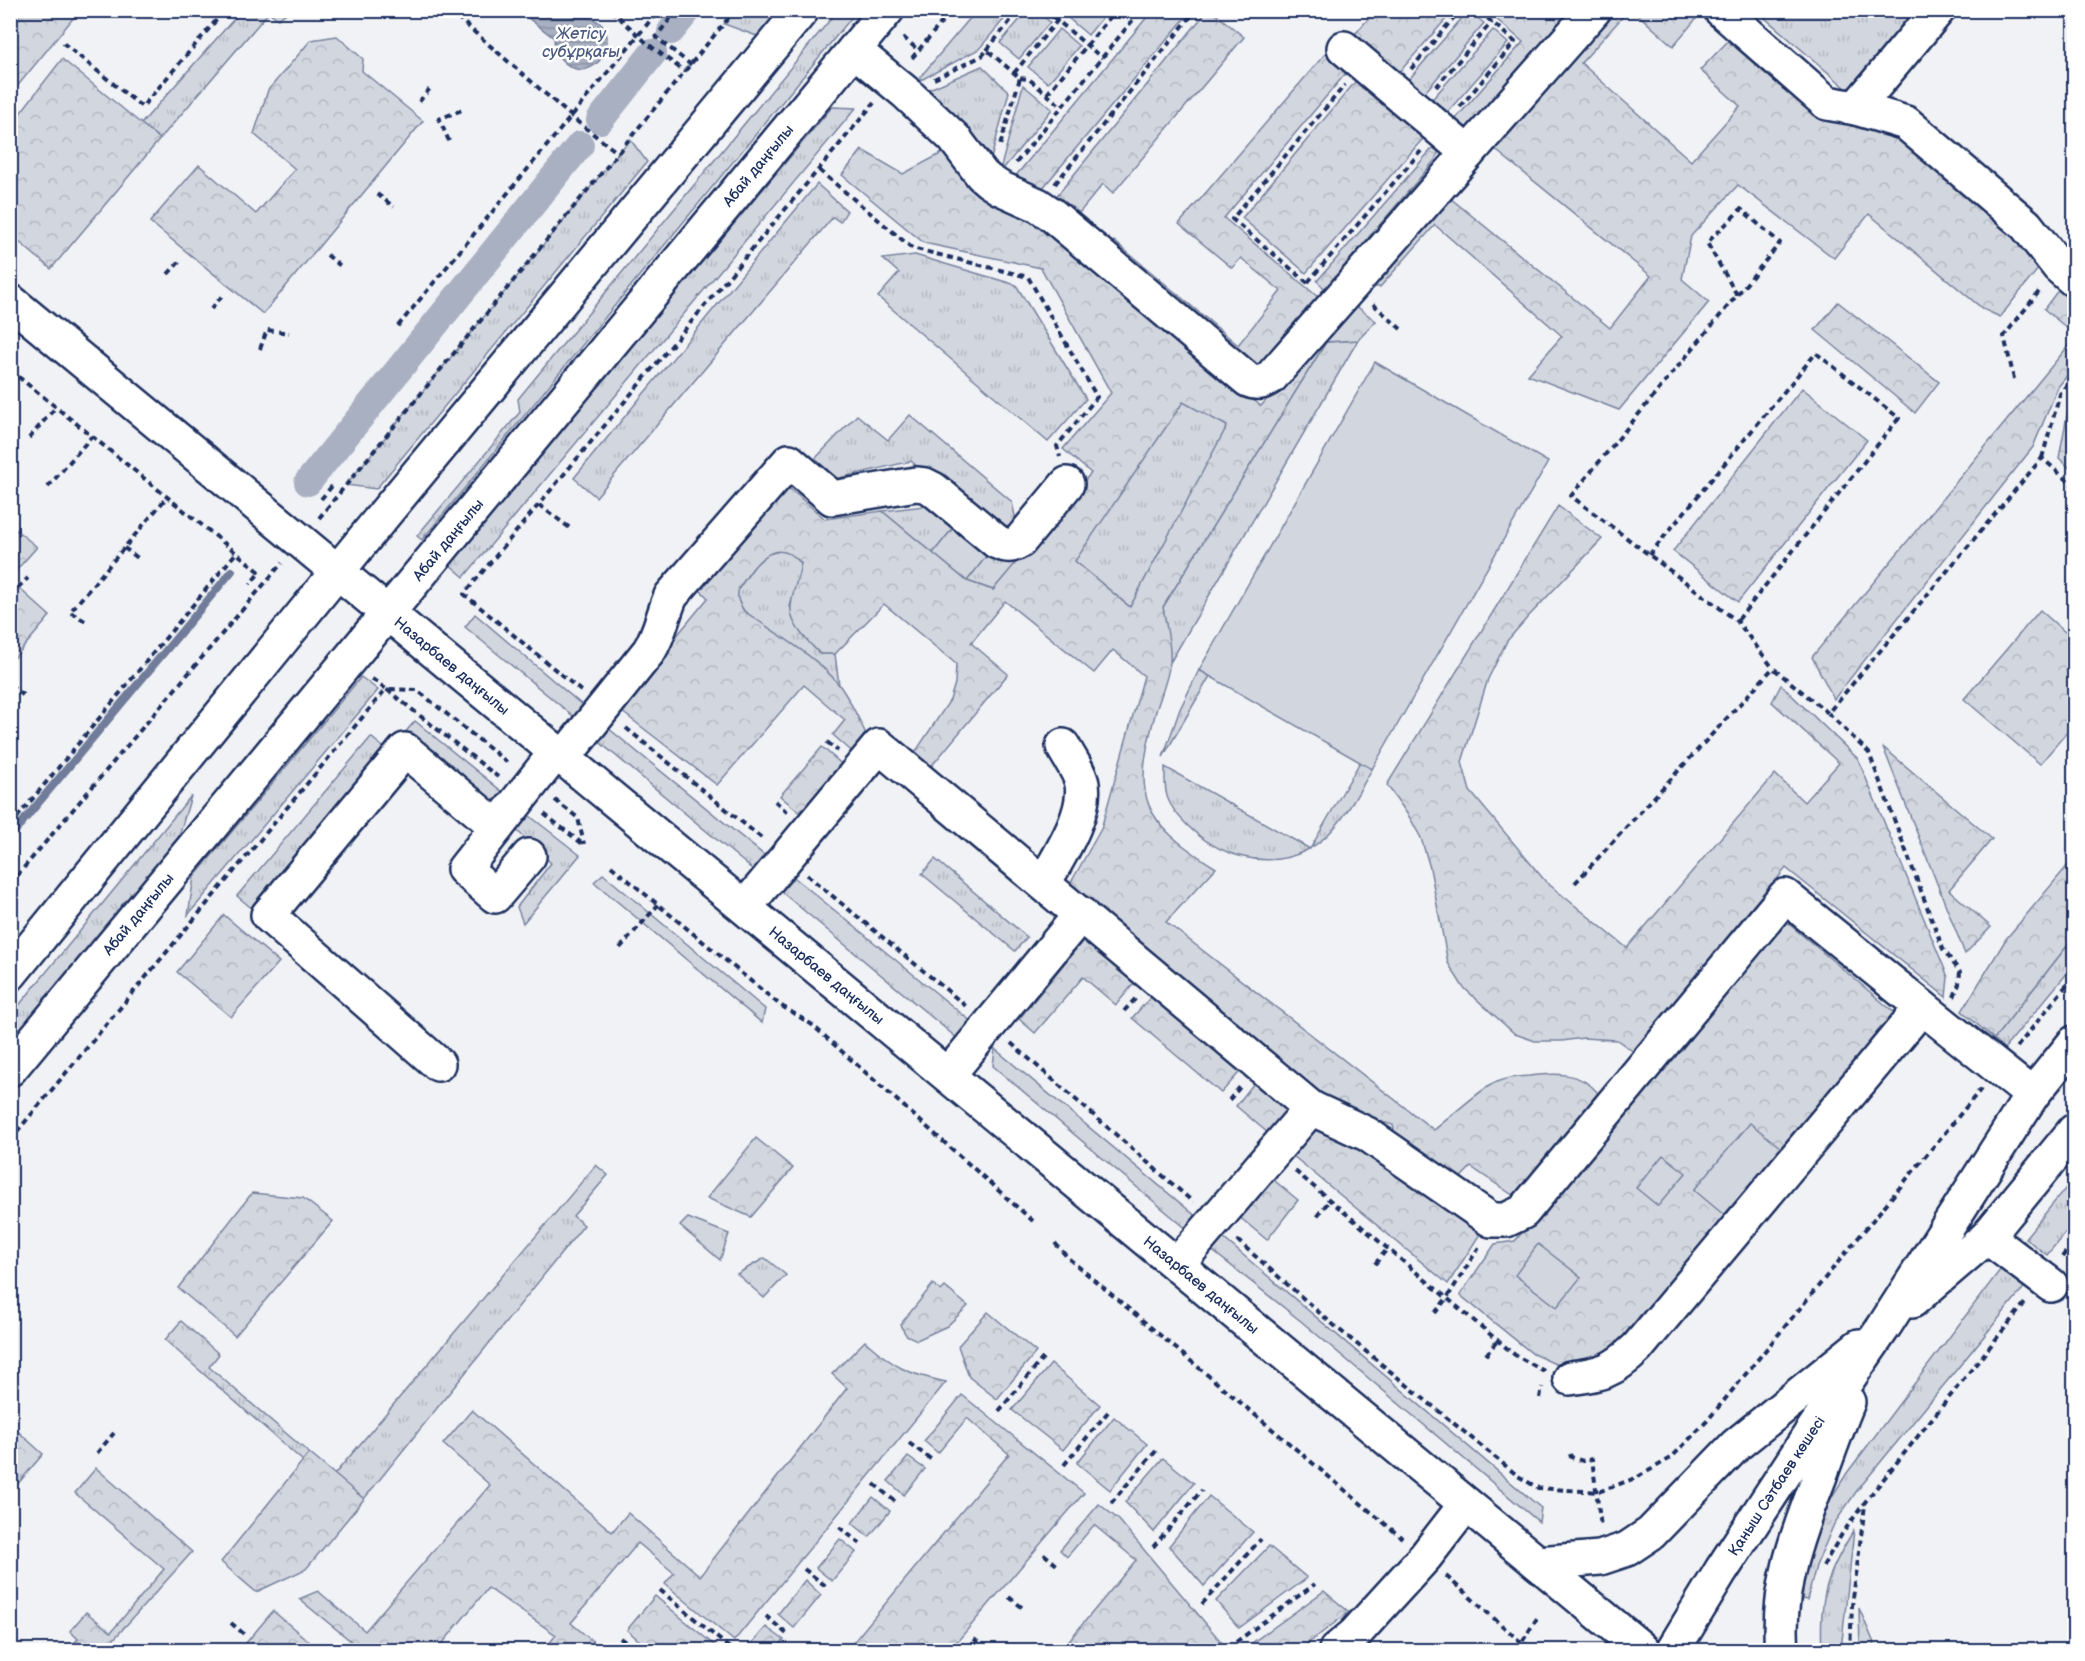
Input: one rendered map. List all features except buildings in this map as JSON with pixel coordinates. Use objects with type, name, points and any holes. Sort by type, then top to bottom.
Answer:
[{"type":"main road","points":[[10,974],[337,572],[802,10]]},
{"type":"main road","points":[[854,50],[954,138],[978,170],[993,184],[1038,205],[1051,214],[1248,380],[1256,384],[1270,377],[1594,10]]},
{"type":"main road","points":[[1721,10],[1827,103],[1856,108],[1906,123],[2026,225],[2067,274]]},
{"type":"main road","points":[[1856,108],[1938,10]]},
{"type":"main road","name":"Абай даңғылы","points":[[10,1069],[854,50],[892,22]]},
{"type":"main road","points":[[1353,56],[1468,153]]},
{"type":"main road","name":"Назарбаев даңғылы","points":[[10,301],[1643,1650]]},
{"type":"main road","points":[[529,856],[495,896],[464,869],[527,789],[603,709],[657,639],[671,596],[789,461],[832,498],[916,484],[925,485],[1005,546],[1013,546],[1020,541],[1067,484]]},
{"type":"main road","points":[[745,907],[879,746],[1311,1108],[1367,1134],[1491,1220],[1506,1220],[1523,1212],[1785,896],[2032,1095]]},
{"type":"main road","points":[[1044,884],[1083,802],[1082,782],[1063,746]]},
{"type":"main road","points":[[438,1064],[268,915],[405,750],[497,827]]},
{"type":"main road","points":[[948,1075],[1081,914]]},
{"type":"main road","points":[[1570,1378],[1598,1375],[1621,1364],[1637,1348],[1931,1014]]},
{"type":"main road","name":"Қаныш Сәтбаев көшесі","points":[[1673,1650],[1809,1436],[1885,1324],[2032,1095],[2074,1043]]},
{"type":"main road","points":[[1177,1265],[1311,1108]]},
{"type":"main road","name":"Қаныш Сәтбаев көшесі","points":[[1782,1650],[1780,1629],[1783,1597],[1803,1519],[1847,1405],[1885,1324],[1987,1237],[2074,1131]]},
{"type":"main road","points":[[1987,1237],[2048,1282]]},
{"type":"main road","points":[[1538,1563],[1599,1558],[1628,1549],[1651,1533],[1736,1445],[1885,1324]]},
{"type":"main road","points":[[1336,1650],[1354,1635],[1425,1557],[1466,1504]]},
{"type":"path","points":[[63,43],[142,107],[225,10]]},
{"type":"path","points":[[449,10],[571,116],[618,153]]},
{"type":"path","points":[[611,10],[648,44],[685,72]]},
{"type":"path","points":[[398,326],[659,10]]},
{"type":"path","points":[[678,10],[656,37],[691,65]]},
{"type":"path","points":[[340,492],[735,10]]},
{"type":"path","points":[[952,10],[464,594],[989,1024],[1330,1322],[1518,1476],[1538,1488],[1598,1492],[1638,1477],[1671,1458],[1707,1420],[2074,976]]},
{"type":"path","points":[[926,83],[982,56],[1019,10]]},
{"type":"path","points":[[1045,10],[1102,58]]},
{"type":"path","points":[[1014,73],[1066,10]]},
{"type":"path","points":[[1047,94],[1116,10]]},
{"type":"path","points":[[993,184],[1062,107],[1142,10]]},
{"type":"path","points":[[1038,205],[1196,10]]},
{"type":"path","points":[[1405,100],[1460,10]]},
{"type":"path","points":[[892,22],[918,50]]},
{"type":"path","points":[[1405,100],[1492,22]]},
{"type":"path","points":[[987,50],[1020,78],[1029,79],[1062,107]]},
{"type":"path","points":[[1353,56],[1232,219],[1343,294],[1402,330]]},
{"type":"path","points":[[993,184],[1020,78]]},
{"type":"path","points":[[419,102],[432,86]]},
{"type":"path","points":[[449,141],[439,119],[462,110]]},
{"type":"path","points":[[819,169],[912,248],[1028,277],[1098,397],[1057,446],[1067,484]]},
{"type":"path","points":[[377,194],[394,207]]},
{"type":"path","points":[[1737,295],[1707,243],[1741,209],[1780,243],[1571,496],[1737,621],[1773,668],[1828,713],[1869,753],[1943,949],[1960,972],[1959,984],[1952,1002],[1931,1014]]},
{"type":"path","points":[[327,255],[343,268]]},
{"type":"path","points":[[168,274],[181,260]]},
{"type":"path","points":[[2014,379],[2004,336],[2067,274]]},
{"type":"path","points":[[211,309],[224,295]]},
{"type":"path","points":[[260,348],[267,330],[289,333]]},
{"type":"path","points":[[1649,555],[1816,353],[1899,418],[1737,621]]},
{"type":"path","points":[[10,370],[260,572],[250,584]]},
{"type":"path","points":[[1828,713],[2042,458],[2060,394],[2074,376]]},
{"type":"path","points":[[29,438],[56,407]]},
{"type":"path","points":[[48,487],[92,436]]},
{"type":"path","points":[[2042,458],[2074,486]]},
{"type":"path","points":[[321,499],[332,486]]},
{"type":"path","points":[[85,621],[70,612],[167,497]]},
{"type":"path","points":[[539,505],[570,528]]},
{"type":"path","points":[[124,548],[138,558]]},
{"type":"path","points":[[10,826],[236,553]]},
{"type":"path","points":[[10,595],[28,578]]},
{"type":"path","points":[[10,884],[258,591]]},
{"type":"path","points":[[1575,883],[1773,668]]},
{"type":"path","points":[[367,675],[386,689],[527,789],[578,818],[584,845],[527,789],[417,690],[386,689]]},
{"type":"path","points":[[10,685],[24,696]]},
{"type":"path","points":[[10,1140],[386,689]]},
{"type":"path","points":[[611,866],[780,1005],[811,1024],[1034,1222]]},
{"type":"path","points":[[620,948],[658,905]]},
{"type":"path","points":[[1273,1152],[1515,1355],[1551,1375],[1570,1378]]},
{"type":"path","points":[[1317,1216],[1330,1200]]},
{"type":"path","points":[[1435,1313],[1447,1298],[1496,1220]]},
{"type":"path","points":[[1823,1566],[1865,1502],[2048,1282],[2074,1241]]},
{"type":"path","points":[[1055,1243],[1068,1258],[1425,1557],[1523,1644],[1541,1647],[1544,1650]]},
{"type":"path","points":[[1375,1264],[1388,1248]]},
{"type":"path","points":[[1486,1355],[1498,1340]]},
{"type":"path","points":[[999,1411],[1043,1358]]},
{"type":"path","points":[[1064,1465],[1108,1412]]},
{"type":"path","points":[[97,1453],[114,1433]]},
{"type":"path","points":[[909,1443],[932,1461]]},
{"type":"path","points":[[1111,1503],[1156,1451]]},
{"type":"path","points":[[1570,1454],[1571,1457],[1583,1461],[1592,1459],[1602,1535]]},
{"type":"path","points":[[874,1484],[897,1503]]},
{"type":"path","points":[[1153,1547],[1202,1490]]},
{"type":"path","points":[[1850,1650],[1852,1606],[1865,1502]]},
{"type":"path","points":[[839,1527],[862,1545]]},
{"type":"path","points":[[1202,1604],[1261,1539]]},
{"type":"path","points":[[1044,1554],[1059,1567]]},
{"type":"path","points":[[804,1569],[827,1587]]},
{"type":"path","points":[[1236,1642],[1315,1584]]},
{"type":"path","points":[[660,1590],[732,1650]]},
{"type":"path","points":[[1009,1597],[1024,1609]]},
{"type":"path","points":[[1517,1650],[1523,1644],[1539,1615]]},
{"type":"path","points":[[766,1616],[788,1635]]},
{"type":"path","points":[[231,1623],[244,1634]]},
{"type":"path","points":[[620,1638],[636,1650]]},
{"type":"path","points":[[974,1639],[988,1650]]},
{"type":"green space","points":[[838,10],[857,11],[422,540],[417,536],[520,412],[518,399]]},
{"type":"green space","points":[[977,10],[1011,11],[979,49],[921,80],[921,76]]},
{"type":"green space","points":[[1613,10],[1628,11],[1581,63],[1691,161],[1740,106],[1700,70],[1728,41],[1813,114],[1910,140],[2020,235],[2038,269],[2000,317],[1983,309],[1869,214],[1834,258],[1738,185],[1691,236],[1682,279],[1709,302],[1619,410],[1528,375],[1562,336],[1435,225],[1380,287],[1370,287],[1450,198],[1610,328],[1651,276],[1492,147]]},
{"type":"green space","points":[[1699,10],[1702,12],[1673,46],[1634,11]]},
{"type":"green space","points":[[1770,10],[1919,11],[1854,95],[1765,18]]},
{"type":"green space","points":[[22,11],[79,11],[11,94],[11,25]]},
{"type":"green space","points":[[241,11],[289,11],[278,19],[269,12],[160,139],[141,124]]},
{"type":"green space","points":[[735,11],[779,11],[757,36],[724,24]]},
{"type":"green space","points":[[1027,11],[1037,11],[1050,22],[1019,59],[1000,43]]},
{"type":"green space","points":[[1075,11],[1108,11],[1088,35],[1068,18]]},
{"type":"green space","points":[[1152,11],[1191,11],[1036,196],[1009,184]]},
{"type":"green space","points":[[1207,11],[1212,11],[1244,37],[1113,193],[1103,184],[1080,212],[1046,209]]},
{"type":"green space","points":[[1375,11],[1453,11],[1395,77],[1346,36],[1350,31],[1355,34]]},
{"type":"green space","points":[[1468,11],[1484,23],[1420,98],[1404,85]]},
{"type":"green space","points":[[1487,11],[1587,11],[1482,125],[1464,127],[1452,123],[1523,42]]},
{"type":"green space","points":[[1059,29],[1079,46],[1048,83],[1028,67]]},
{"type":"green space","points":[[1493,30],[1508,43],[1443,117],[1428,104]]},
{"type":"green space","points":[[337,36],[363,59],[362,71],[423,121],[263,314],[150,222],[199,165],[256,214],[295,169],[254,134],[268,90],[311,40]]},
{"type":"green space","points":[[1333,51],[1351,67],[1224,218],[1318,297],[1258,367],[1106,250],[1114,241],[1238,345],[1281,291],[1241,258],[1232,268],[1179,224],[1326,53],[1329,55]]},
{"type":"green space","points":[[62,59],[160,139],[51,269],[11,235],[11,125]]},
{"type":"green space","points":[[982,66],[1009,92],[990,162],[918,94]]},
{"type":"green space","points":[[1360,76],[1427,134],[1306,273],[1242,218]]},
{"type":"green space","points":[[1023,85],[1052,109],[999,174]]},
{"type":"green space","points":[[832,107],[856,108],[464,577],[449,564]]},
{"type":"green space","points":[[630,139],[647,162],[376,489],[346,485]]},
{"type":"green space","points":[[1437,143],[1440,148],[1435,160],[1325,289],[1317,281]]},
{"type":"green space","points":[[862,150],[903,174],[948,150],[1261,406],[1352,303],[1376,321],[1358,340],[1326,342],[1163,607],[1170,662],[1149,741],[1144,786],[1148,804],[1157,820],[1171,835],[1216,868],[1166,922],[1434,1130],[1482,1091],[1494,1083],[1509,1078],[1548,1074],[1566,1075],[1583,1081],[1598,1093],[1514,1196],[1471,1167],[1459,1179],[1398,1149],[1393,1125],[1343,1111],[1069,886],[1101,829],[1144,676],[1113,650],[1094,673],[1005,601],[971,643],[1008,674],[930,768],[914,754],[950,700],[955,683],[956,664],[884,604],[835,654],[820,654],[800,632],[791,613],[801,563],[786,552],[779,551],[765,556],[753,568],[741,584],[739,602],[744,611],[808,655],[840,686],[869,740],[857,756],[833,735],[845,720],[804,685],[717,785],[617,708],[708,598],[698,588],[789,488],[825,519],[882,511],[967,581],[993,590],[1091,473],[1063,449],[1111,393],[1041,268],[924,243],[842,175]],"holes":[[[1183,402],[1227,426],[1130,607],[1075,561]]]},
{"type":"green space","points":[[817,184],[847,211],[840,222],[833,217],[596,497],[574,478]]},
{"type":"green space","points":[[915,255],[1016,285],[1086,399],[1048,442],[878,297],[899,273],[883,259]]},
{"type":"green space","points":[[2059,289],[2074,298],[2074,334],[2044,309]]},
{"type":"green space","points":[[1838,302],[1939,382],[1915,413],[1815,330]]},
{"type":"green space","points":[[2074,339],[2074,367],[2058,387],[2033,447],[1834,699],[1812,657]]},
{"type":"green space","points":[[1358,340],[1171,661],[1163,607],[1326,342]]},
{"type":"green space","points":[[1375,362],[1548,462],[1372,769],[1199,670]]},
{"type":"green space","points":[[1802,388],[1867,440],[1738,602],[1673,551]]},
{"type":"green space","points":[[2070,399],[2074,402],[2074,472],[2059,458]]},
{"type":"green space","points":[[1183,401],[1228,426],[1130,607],[1074,561]]},
{"type":"green space","points":[[857,415],[888,440],[910,415],[1012,502],[1018,530],[993,529],[911,461],[835,479],[813,461]]},
{"type":"green space","points":[[933,505],[957,523],[933,553],[882,511]]},
{"type":"green space","points":[[1558,506],[1602,539],[1507,641],[1488,679],[1462,762],[1470,791],[1546,882],[1627,948],[1775,774],[1804,802],[1839,763],[1772,702],[1781,685],[1858,759],[1948,977],[1946,997],[1786,868],[1634,1052],[1617,1040],[1583,1038],[1535,1041],[1515,1034],[1463,987],[1448,963],[1430,868],[1421,838],[1387,785]]},
{"type":"green space","points":[[957,523],[991,550],[967,581],[933,553]]},
{"type":"green space","points":[[10,525],[37,547],[11,576],[10,576]]},
{"type":"green space","points":[[784,550],[801,563],[790,607],[820,654],[835,654],[839,685],[816,662],[744,611],[738,601],[737,591],[755,565],[768,554]]},
{"type":"green space","points":[[991,550],[1015,565],[993,590],[967,581]]},
{"type":"green space","points":[[11,581],[50,616],[11,662]]},
{"type":"green space","points":[[2040,610],[2074,640],[2074,724],[2040,764],[1964,699]]},
{"type":"green space","points":[[475,614],[589,711],[573,716],[465,627]]},
{"type":"green space","points":[[1199,670],[1210,676],[1163,757],[1180,709]]},
{"type":"green space","points":[[361,677],[378,690],[188,915],[194,877]]},
{"type":"green space","points":[[415,721],[505,794],[494,809],[403,735]]},
{"type":"green space","points":[[603,724],[770,860],[758,874],[597,740]]},
{"type":"green space","points":[[371,737],[389,752],[255,911],[237,896]]},
{"type":"green space","points":[[822,747],[846,768],[804,816],[780,796]]},
{"type":"green space","points":[[1883,747],[1992,839],[1949,890],[1991,927],[1965,954]]},
{"type":"green space","points":[[1360,762],[1372,769],[1353,803],[1337,825],[1311,848]]},
{"type":"green space","points":[[1165,767],[1309,849],[1291,856],[1259,859],[1243,857],[1213,845],[1187,825],[1172,806],[1166,792]]},
{"type":"green space","points":[[191,796],[176,846],[11,1046],[11,1015]]},
{"type":"green space","points":[[522,810],[580,855],[523,923],[517,907],[551,863],[511,825]]},
{"type":"green space","points":[[2074,858],[2074,937],[1994,1039],[1962,1011],[2006,939]]},
{"type":"green space","points":[[935,859],[1027,937],[1015,951],[922,874]]},
{"type":"green space","points":[[603,874],[765,1009],[762,1023],[594,882]]},
{"type":"green space","points":[[790,874],[973,1023],[958,1039],[778,889]]},
{"type":"green space","points":[[224,915],[279,962],[231,1017],[177,972]]},
{"type":"green space","points":[[1783,919],[1901,1018],[1647,1318],[1595,1363],[1562,1367],[1533,1354],[1460,1295],[1495,1244],[1515,1241]]},
{"type":"green space","points":[[1090,932],[1141,975],[1116,1005],[1083,977],[1035,1033],[1019,1019]]},
{"type":"green space","points":[[2074,937],[2074,965],[2004,1049],[1994,1039]]},
{"type":"green space","points":[[1157,990],[1246,1065],[1221,1093],[1132,1018]]},
{"type":"green space","points":[[995,1049],[1198,1218],[1189,1231],[993,1066]]},
{"type":"green space","points":[[1258,1078],[1300,1114],[1220,1189],[1268,1133],[1236,1106]]},
{"type":"green space","points":[[1313,1121],[1381,1159],[1480,1234],[1448,1284],[1287,1151]]},
{"type":"green space","points":[[1750,1123],[1781,1148],[1724,1215],[1694,1190]]},
{"type":"green space","points":[[756,1138],[793,1168],[751,1217],[707,1198]]},
{"type":"green space","points":[[1663,1155],[1686,1173],[1658,1206],[1636,1188]]},
{"type":"green space","points":[[596,1165],[608,1175],[573,1216],[584,1225],[364,1499],[334,1475]]},
{"type":"green space","points":[[1270,1177],[1298,1200],[1267,1240],[1237,1215]]},
{"type":"green space","points":[[2074,1178],[2074,1222],[2047,1255],[2025,1238]]},
{"type":"green space","points":[[252,1193],[303,1198],[333,1221],[235,1336],[178,1288]]},
{"type":"green space","points":[[688,1218],[729,1234],[720,1260],[680,1226]]},
{"type":"green space","points":[[1216,1232],[1541,1508],[1539,1522],[1302,1322],[1205,1245]]},
{"type":"green space","points":[[1538,1244],[1581,1277],[1557,1307],[1515,1275]]},
{"type":"green space","points":[[765,1258],[786,1275],[764,1298],[737,1274]]},
{"type":"green space","points":[[2003,1266],[2026,1285],[1856,1492],[1834,1524],[1816,1566],[1807,1600],[1792,1598],[1821,1514],[1847,1473]]},
{"type":"green space","points":[[933,1284],[941,1291],[945,1287],[968,1306],[947,1326],[917,1340],[906,1335],[900,1325]]},
{"type":"green space","points":[[988,1312],[1036,1352],[997,1399],[969,1377],[958,1346]]},
{"type":"green space","points":[[181,1321],[219,1354],[209,1367],[309,1453],[303,1461],[165,1340]]},
{"type":"green space","points":[[865,1341],[902,1368],[921,1376],[946,1382],[734,1641],[665,1584],[674,1573],[638,1543],[571,1623],[603,1650],[544,1650],[556,1635],[488,1588],[437,1650],[362,1650],[299,1599],[318,1591],[365,1631],[490,1485],[443,1444],[472,1410],[612,1532],[628,1513],[700,1576],[847,1388],[832,1374]]},
{"type":"green space","points":[[1051,1364],[1100,1405],[1063,1450],[1012,1410]]},
{"type":"green space","points":[[962,1395],[1084,1493],[950,1650],[847,1650],[1009,1454],[967,1418],[938,1453],[924,1441]]},
{"type":"green space","points":[[1114,1417],[1147,1444],[1110,1490],[1077,1463]]},
{"type":"green space","points":[[11,1425],[43,1454],[11,1492]]},
{"type":"green space","points":[[309,1453],[364,1499],[306,1569],[256,1592],[221,1562]]},
{"type":"green space","points":[[908,1457],[925,1469],[904,1495],[888,1481]]},
{"type":"green space","points":[[1163,1458],[1194,1483],[1154,1532],[1125,1502]]},
{"type":"green space","points":[[96,1468],[192,1552],[104,1650],[67,1650],[78,1639],[70,1631],[86,1612],[111,1632],[164,1569],[75,1493]]},
{"type":"green space","points":[[1209,1496],[1253,1532],[1204,1586],[1169,1546]]},
{"type":"green space","points":[[873,1497],[890,1511],[869,1537],[852,1523]]},
{"type":"green space","points":[[1099,1504],[1119,1520],[1228,1650],[1061,1650],[1136,1560],[1094,1525],[1067,1557],[1060,1550]]},
{"type":"green space","points":[[1854,1530],[1841,1650],[1822,1650],[1822,1615],[1826,1587],[1837,1560]]},
{"type":"green space","points":[[840,1539],[856,1552],[832,1581],[816,1568]]},
{"type":"green space","points":[[1269,1546],[1307,1578],[1239,1628],[1216,1601]]},
{"type":"green space","points":[[805,1580],[821,1595],[794,1628],[778,1614]]},
{"type":"green space","points":[[1324,1591],[1349,1612],[1299,1650],[1258,1650],[1252,1643]]},
{"type":"green space","points":[[655,1596],[720,1650],[650,1650],[627,1630]]},
{"type":"green space","points":[[1859,1608],[1877,1650],[1860,1650]]},
{"type":"green space","points":[[273,1611],[319,1650],[240,1650]]},
{"type":"green space","points":[[766,1627],[784,1640],[775,1650],[746,1650]]},
{"type":"water","name":"Жетісу субұрқағы","points":[[519,11],[566,11],[574,17],[592,18],[603,26],[607,37],[606,49],[600,60],[590,68],[578,69],[560,58],[555,49],[554,38]]},
{"type":"waterway","points":[[671,31],[688,10]]},
{"type":"waterway","points":[[600,120],[653,53]]},
{"type":"waterway","points":[[308,482],[580,145]]},
{"type":"waterway","points":[[10,837],[232,571]]}]
